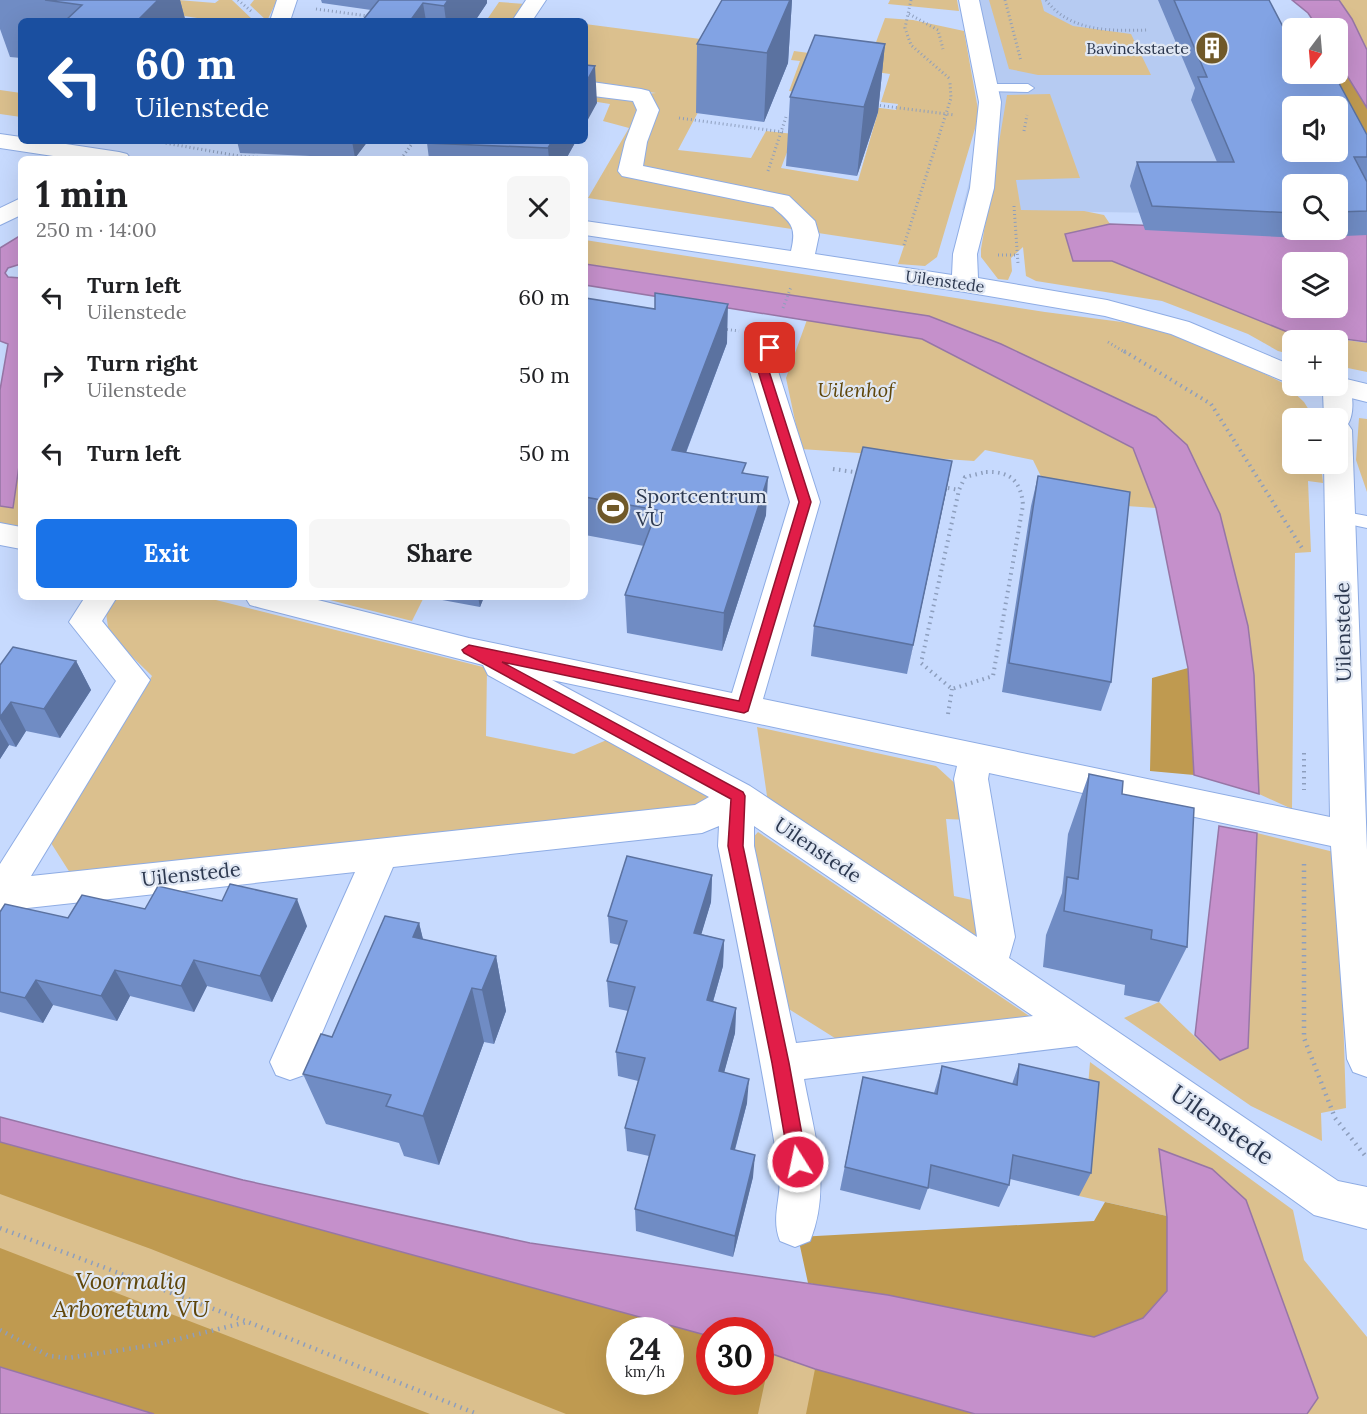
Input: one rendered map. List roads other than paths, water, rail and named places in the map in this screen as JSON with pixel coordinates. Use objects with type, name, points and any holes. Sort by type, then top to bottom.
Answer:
[{"type":"street","points":[[524,18],[536,0]]},
{"type":"street","points":[[965,284],[966,254],[982,188],[990,102],[969,0]]},
{"type":"street","points":[[588,88],[641,96],[646,113],[636,142],[630,171],[781,201],[803,221],[807,236],[801,261]]},
{"type":"street","points":[[0,141],[18,144]]},
{"type":"street","points":[[19,144],[93,156]]},
{"type":"street","points":[[107,156],[121,144]]},
{"type":"street","points":[[0,218],[18,207]]},
{"type":"street","name":"Uilenstede","points":[[588,228],[965,284],[1107,308],[1180,328],[1282,371]]},
{"type":"street","points":[[744,707],[805,502],[764,371],[776,327]]},
{"type":"street","points":[[1348,386],[1367,387]]},
{"type":"street","points":[[1348,389],[1367,393]]},
{"type":"street","name":"Uilenstede","points":[[1346,474],[1354,519],[1348,835],[1367,1059]]},
{"type":"street","points":[[0,534],[18,537]]},
{"type":"street","name":"Uilenstede","points":[[0,895],[134,680],[85,622],[99,600]]},
{"type":"street","name":"Uilenstede","points":[[273,600],[469,650],[1348,835]]},
{"type":"street","name":"Uilenstede","points":[[469,650],[738,796],[1082,1028],[1329,1200],[1367,1208]]},
{"type":"street","points":[[959,754],[971,779],[996,937],[988,964]]},
{"type":"street","points":[[738,796],[736,846],[781,1063],[801,1183],[795,1226]]},
{"type":"street","name":"Uilenstede","points":[[0,895],[702,819],[738,796]]},
{"type":"street","points":[[290,1062],[381,854]]},
{"type":"street","points":[[781,1063],[1082,1028]]},
{"type":"lane","points":[[988,88],[1028,88]]},
{"type":"place","name":"Bavinckstaete","points":[[1212,48]]},
{"type":"place","name":"Sportcentrum VU","points":[[613,508]]},
{"type":"park label","name":"Uilenhof","points":[[856,390]]},
{"type":"park label","name":"Voormalig Arboretum VU","points":[[131,1295]]}]
